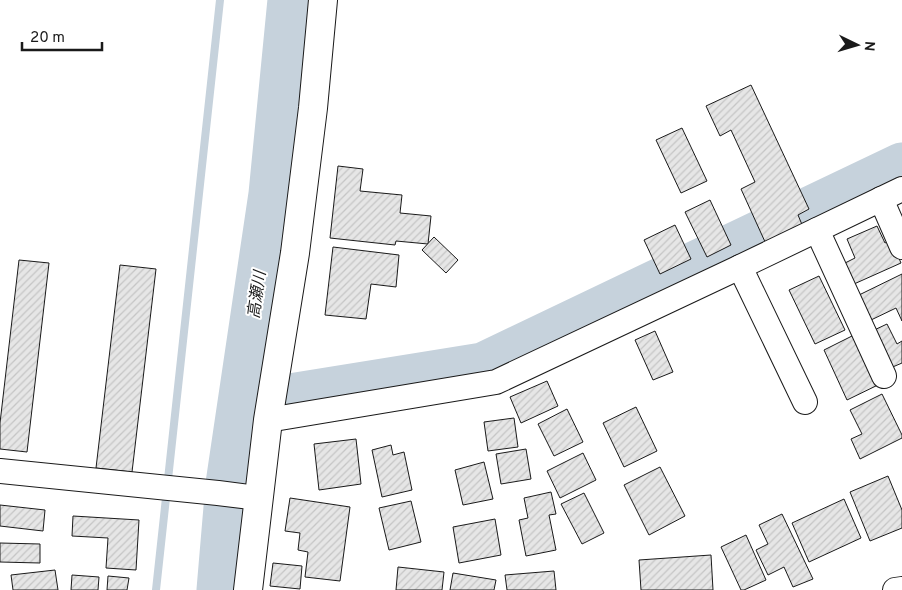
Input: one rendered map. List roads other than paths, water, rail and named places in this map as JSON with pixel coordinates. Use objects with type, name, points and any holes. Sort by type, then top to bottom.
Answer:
[{"type":"street","points":[[251,589],[258,498],[268,420],[295,253],[313,108],[322,0]]},
{"type":"street","points":[[268,420],[496,382],[902,189]]},
{"type":"street","points":[[881,199],[902,247]]},
{"type":"street","points":[[817,230],[884,376]]},
{"type":"street","points":[[740,267],[805,402]]},
{"type":"street","points":[[0,471],[258,498]]},
{"type":"street","points":[[895,590],[902,589]]},
{"type":"waterway","points":[[156,590],[220,0]]},
{"type":"waterway","name":"高瀬川","points":[[221,590],[230,484],[273,194],[292,0]]},
{"type":"waterway","points":[[246,405],[483,367],[902,167]]}]
